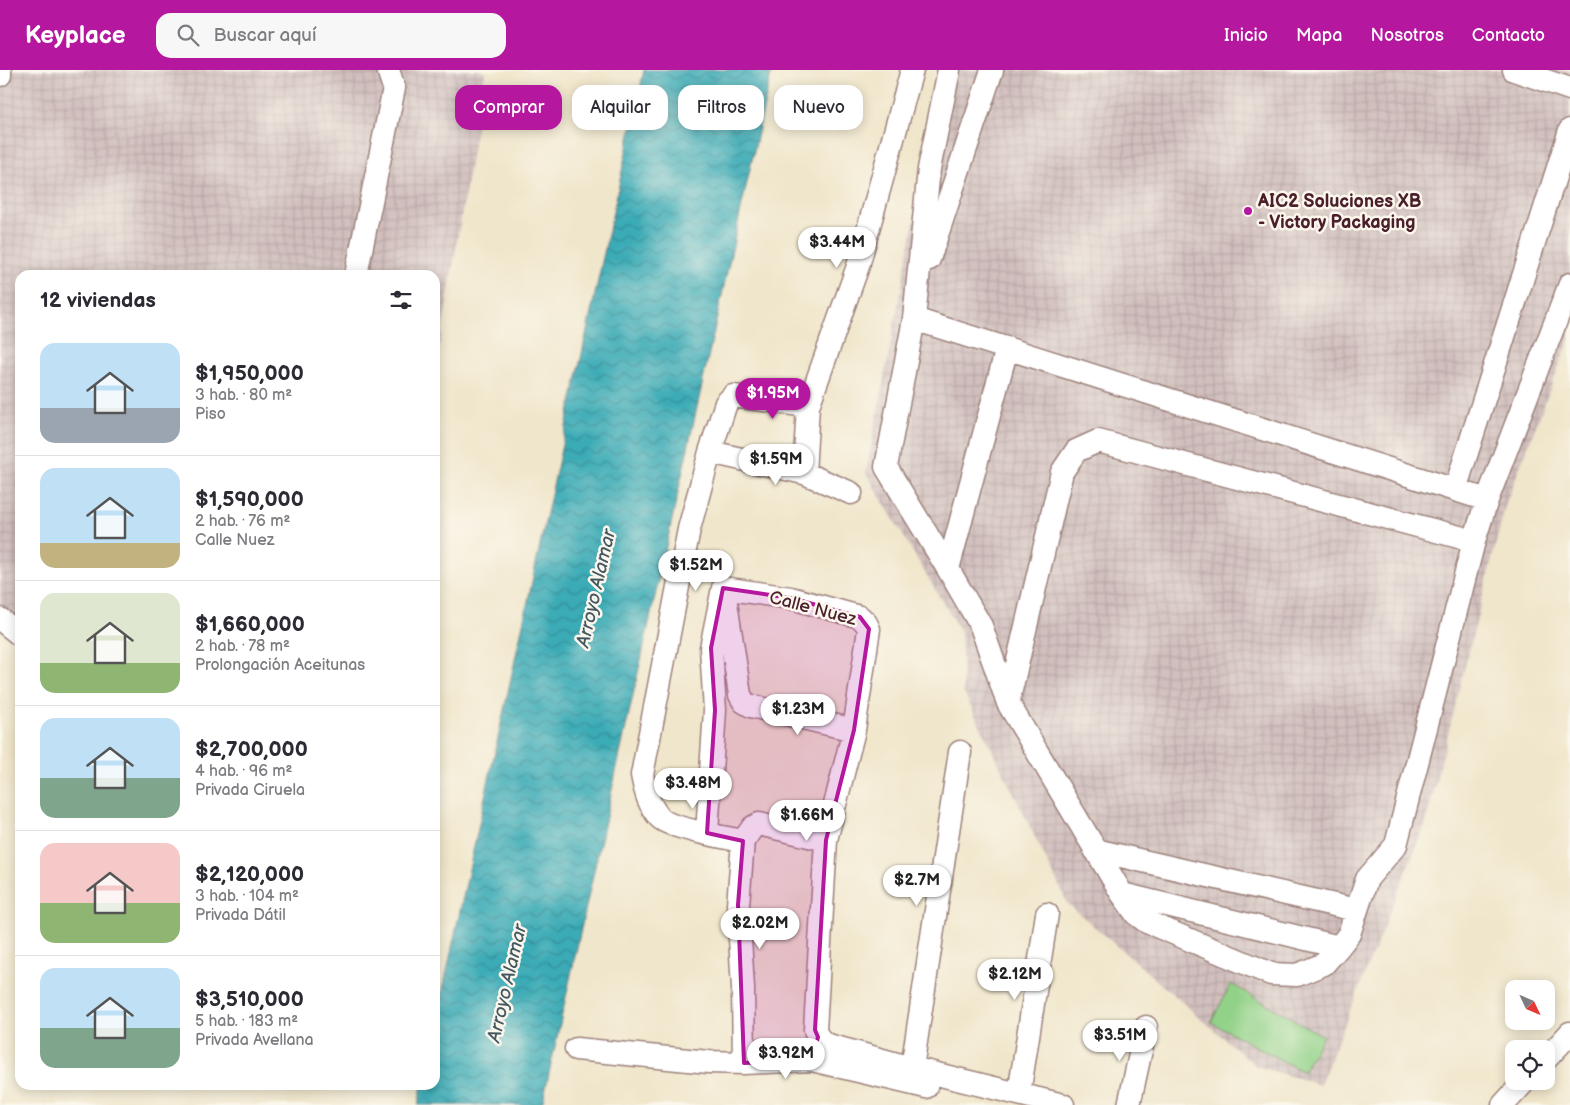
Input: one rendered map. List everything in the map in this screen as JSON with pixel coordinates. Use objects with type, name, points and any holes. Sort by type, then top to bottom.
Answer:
[{"type":"street","points":[[0,70],[0,75]]},
{"type":"street","points":[[357,270],[394,88],[388,70]]},
{"type":"street","points":[[804,473],[808,406],[858,266],[912,70]]},
{"type":"street","points":[[949,70],[929,169],[915,308],[886,467],[981,626],[1008,703],[1095,850],[1136,914],[1147,922],[1271,974],[1296,975],[1324,964],[1349,934],[1367,879],[1396,845],[1474,541],[1487,500],[1570,284]]},
{"type":"street","points":[[915,308],[992,70]]},
{"type":"street","points":[[1514,70],[1570,89]]},
{"type":"street","points":[[1456,490],[1570,130]]},
{"type":"street","points":[[915,308],[1007,348],[1487,500]]},
{"type":"street","points":[[948,568],[1007,348]]},
{"type":"street","points":[[748,834],[707,833],[661,820],[647,797],[642,775],[689,529],[710,452],[726,403],[733,396],[808,406]]},
{"type":"street","points":[[1008,703],[1062,472],[1076,450],[1098,442],[1474,541]]},
{"type":"street","points":[[710,452],[804,473],[851,493]]},
{"type":"street","points":[[707,833],[715,710],[712,648],[723,588]]},
{"type":"street","points":[[723,588],[740,695],[744,702],[751,706],[854,730],[826,840],[815,1030],[818,1047]]},
{"type":"street","name":"Calle Nuez","points":[[723,588],[791,598],[860,617],[866,623],[870,630],[854,730]]},
{"type":"street","points":[[0,613],[15,616]]},
{"type":"street","points":[[0,620],[15,631]]},
{"type":"street","points":[[912,1068],[960,752]]},
{"type":"street","points":[[744,1064],[743,988],[738,905],[748,834],[759,824],[826,840]]},
{"type":"street","points":[[1095,850],[1356,910]]},
{"type":"street","points":[[1122,894],[1339,947]]},
{"type":"street","points":[[1019,1094],[1047,914]]},
{"type":"street","points":[[1129,1105],[1146,1027]]},
{"type":"street","points":[[1555,1049],[1570,1033]]},
{"type":"street","points":[[818,1047],[998,1105]]},
{"type":"street","points":[[576,1049],[744,1064],[818,1047],[1063,1105]]},
{"type":"street","points":[[1503,1105],[1517,1090]]},
{"type":"highlighted area","points":[[723,588],[791,598],[860,617],[869,629],[854,730],[826,840],[815,1030],[818,1037],[812,1060],[744,1063],[738,905],[743,841],[707,833],[715,710],[711,648]]},
{"type":"shaded area","points":[[0,70],[479,70],[485,72],[483,85],[455,85],[455,130],[475,130],[440,345],[440,270],[15,270],[15,636],[0,625]]},
{"type":"shaded area","points":[[943,70],[1570,70],[1570,337],[1506,503],[1426,822],[1320,1085],[1256,1066],[1068,904],[963,691],[961,633],[866,473]]},
{"type":"green space","points":[[1231,984],[1323,1036],[1303,1072],[1211,1022]]},
{"type":"water","name":"Arroyo Alamar","points":[[644,70],[772,70],[764,106],[764,85],[678,85],[678,130],[759,130],[542,1105],[418,1105],[421,1090],[440,1090],[440,1002],[631,130],[668,130],[668,85],[641,85]]},
{"type":"place","name":"AIC2 Soluciones XB - Victory Packaging","points":[[1248,211]]}]
